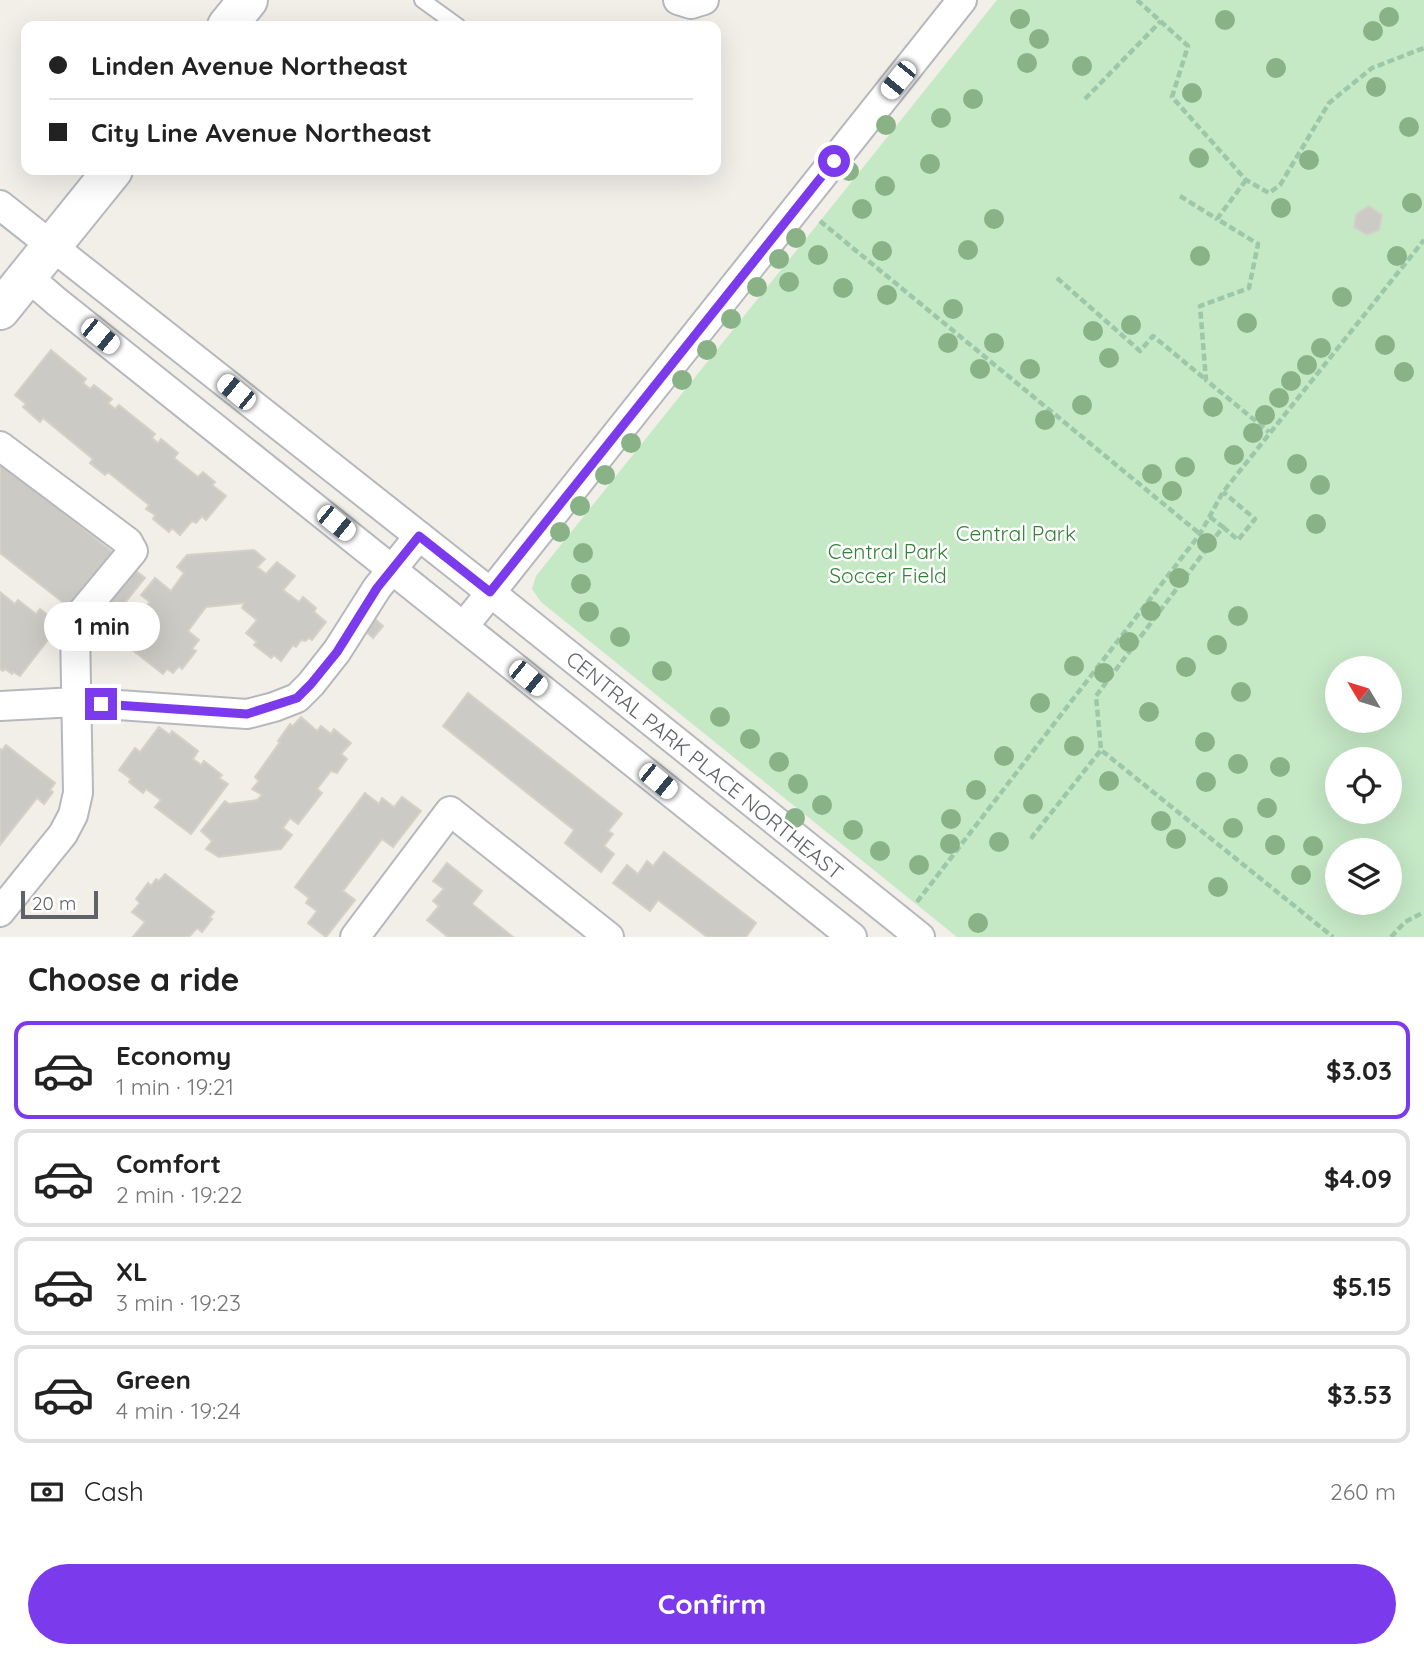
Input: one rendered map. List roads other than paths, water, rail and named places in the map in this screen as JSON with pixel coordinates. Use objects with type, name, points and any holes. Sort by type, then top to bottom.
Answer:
[{"type":"main road","points":[[231,21],[248,0]]},
{"type":"main road","points":[[0,310],[109,175]]},
{"type":"street","points":[[678,0],[691,4],[704,0]]},
{"type":"street","points":[[464,626],[962,0]]},
{"type":"street","name":"CENTRAL PARK PLACE NORTHEAST","points":[[0,205],[490,592],[920,937]]},
{"type":"street","name":"CENTRAL PARK PLACE NORTHEAST","points":[[27,276],[852,937]]},
{"type":"street","points":[[0,446],[128,542],[134,551],[79,616],[75,629],[78,793],[73,815],[63,834],[0,912]]},
{"type":"street","points":[[0,706],[76,702],[247,714],[297,698],[337,652],[377,588],[419,536]]},
{"type":"street","points":[[355,937],[450,811],[608,937]]},
{"type":"lane","points":[[422,0],[451,21]]},
{"type":"park label","name":"Central Park","points":[[1016,533]]},
{"type":"park label","name":"Central Park Soccer Field","points":[[888,563]]}]
